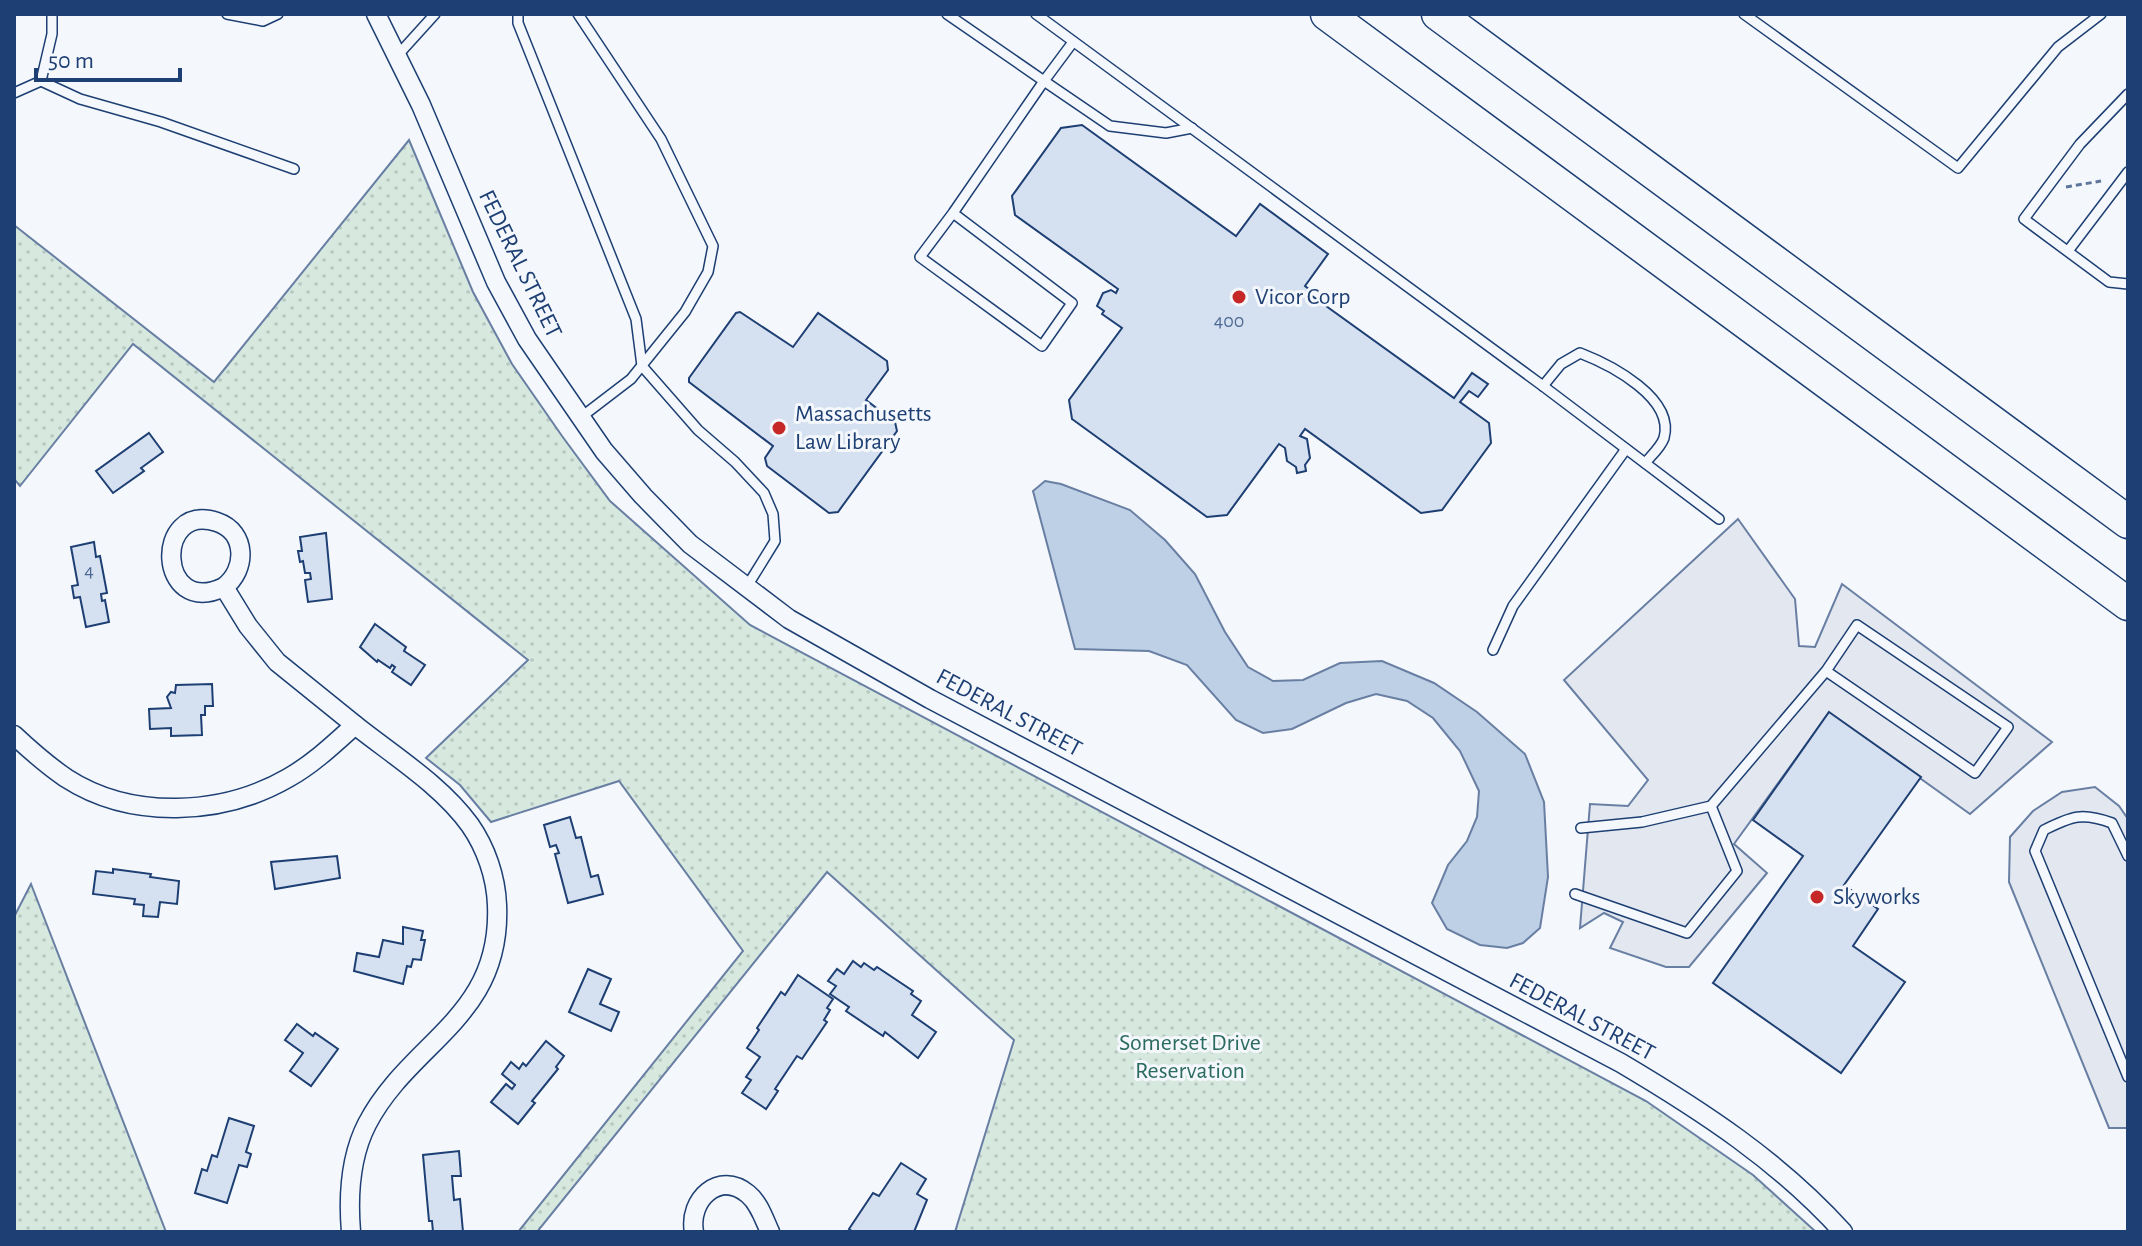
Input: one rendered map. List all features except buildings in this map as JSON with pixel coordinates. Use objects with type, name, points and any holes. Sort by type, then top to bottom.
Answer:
[{"type":"highway","points":[[1327,14],[2128,604]]},
{"type":"highway","points":[[1438,14],[2128,522]]},
{"type":"street","name":"FEDERAL STREET","points":[[376,14],[421,105],[496,282],[527,339],[604,451],[690,544],[789,619],[930,699],[1621,1063],[1732,1132],[1778,1169],[1843,1232]]},
{"type":"street","points":[[198,521],[214,521],[227,528],[237,540],[241,554],[239,569],[224,587],[209,592],[194,591],[175,576],[169,554],[174,539],[184,527],[198,521]]},
{"type":"street","points":[[224,587],[260,644],[277,662],[436,790],[471,826],[492,870],[497,894],[498,919],[489,967],[479,990],[465,1010],[388,1093],[364,1128],[351,1183],[351,1232]]},
{"type":"street","points":[[14,735],[48,765],[91,791],[142,805],[194,808],[220,804],[268,789],[315,760],[355,725]]},
{"type":"street","points":[[694,1232],[692,1220],[700,1198],[719,1187],[729,1186],[740,1189],[753,1199],[770,1232]]},
{"type":"lane","points":[[41,81],[52,34],[52,14]]},
{"type":"lane","points":[[227,14],[263,21],[278,14]]},
{"type":"lane","points":[[397,56],[435,14]]},
{"type":"lane","points":[[518,14],[522,35],[636,319],[642,366],[698,430],[735,462],[764,493],[773,514],[775,541],[746,588]]},
{"type":"lane","points":[[578,14],[661,139],[713,246],[708,272],[685,312],[631,379],[580,418]]},
{"type":"lane","points":[[947,14],[1110,126],[1166,133],[1192,128]]},
{"type":"lane","points":[[1036,14],[1719,519]]},
{"type":"lane","points":[[1744,14],[1958,168],[2058,47],[2101,14]]},
{"type":"lane","points":[[953,213],[1072,303],[1042,346],[920,257],[1073,42]]},
{"type":"lane","points":[[14,93],[41,81],[80,99],[161,122],[294,169]]},
{"type":"lane","points":[[2128,94],[2080,144],[2024,219],[2109,282],[2128,284]]},
{"type":"lane","points":[[2068,251],[2126,175]]},
{"type":"lane","points":[[1543,386],[1561,364],[1580,353],[1608,363],[1658,404],[1666,420],[1663,441],[1645,463]]},
{"type":"lane","points":[[1493,650],[1513,606],[1626,449]]},
{"type":"lane","points":[[1581,828],[1642,822],[1711,806],[1826,671],[1857,625],[2008,727],[1975,773],[1826,671]]},
{"type":"lane","points":[[1575,894],[1687,933],[1737,871],[1711,806]]},
{"type":"lane","points":[[2128,856],[2112,823],[2090,815],[2070,817],[2044,830],[2035,851],[2128,1077]]},
{"type":"path","points":[[2046,190],[2126,175]]},
{"type":"green space","name":"Somerset Drive Reservation","points":[[409,140],[473,292],[512,364],[562,436],[610,501],[750,625],[1646,1101],[1753,1175],[1816,1232],[955,1232],[1014,1040],[827,872],[537,1232],[518,1232],[743,951],[619,781],[491,822],[460,785],[426,758],[528,660],[133,344],[20,486],[14,479],[14,225],[214,382]]},
{"type":"green space","points":[[31,884],[166,1232],[14,1232],[14,917]]},
{"type":"shaded area","points":[[1738,519],[1795,599],[1799,646],[1815,647],[1842,584],[2052,742],[1970,814],[1829,713],[1734,844],[1767,873],[1689,967],[1666,967],[1610,948],[1623,922],[1604,913],[1580,928],[1590,804],[1628,806],[1648,780],[1564,680]]},
{"type":"shaded area","points":[[2095,787],[2119,806],[2128,819],[2128,1128],[2109,1128],[2009,882],[2010,837],[2033,811],[2062,792]]},
{"type":"water","points":[[1045,481],[1130,510],[1165,540],[1195,574],[1225,632],[1248,667],[1273,681],[1303,680],[1340,663],[1382,661],[1434,683],[1477,712],[1525,754],[1544,802],[1548,877],[1540,928],[1523,943],[1507,948],[1480,945],[1447,929],[1432,903],[1448,865],[1467,841],[1477,817],[1479,791],[1460,751],[1433,718],[1407,701],[1376,694],[1346,703],[1292,729],[1263,733],[1236,720],[1187,665],[1149,651],[1075,649],[1033,491]]},
{"type":"place","name":"Vicor Corp","points":[[1239,297]]},
{"type":"place","name":"Massachusetts Law Library","points":[[779,428]]},
{"type":"place","name":"Skyworks","points":[[1817,897]]}]
